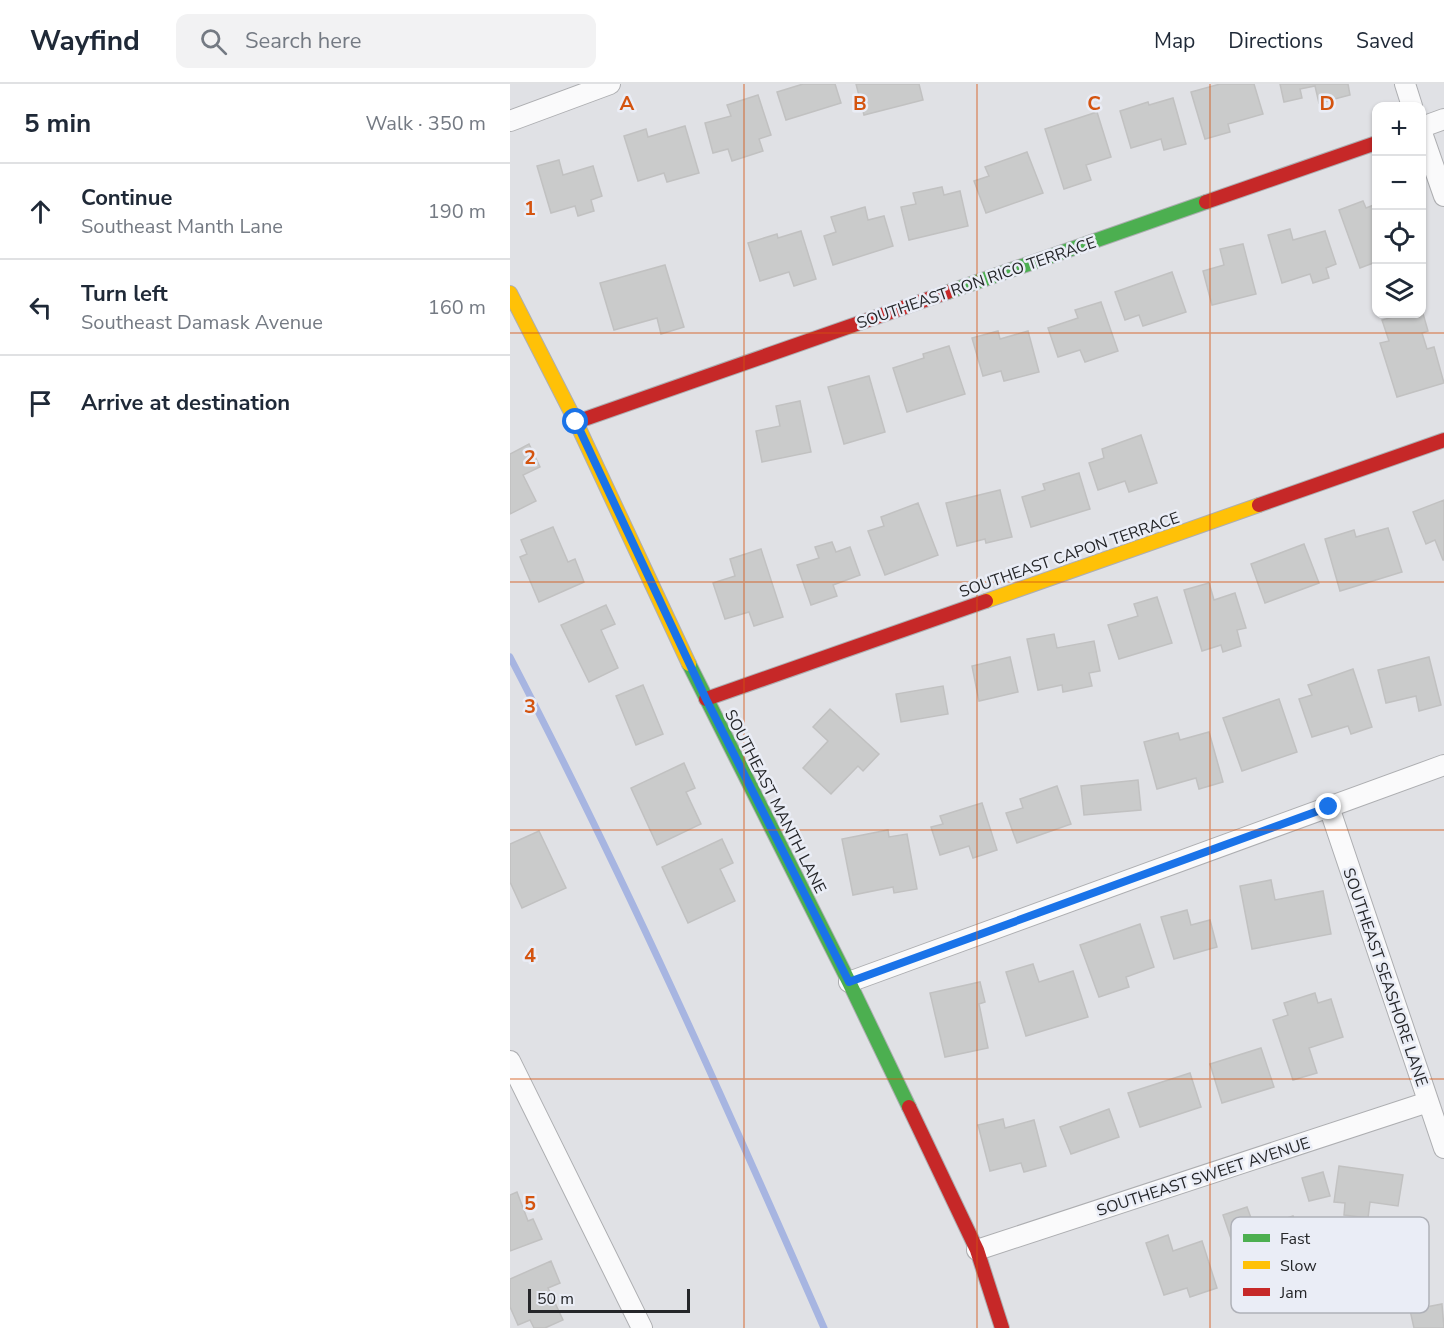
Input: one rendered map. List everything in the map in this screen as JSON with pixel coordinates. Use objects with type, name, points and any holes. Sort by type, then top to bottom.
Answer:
[{"type":"street","points":[[510,121],[610,84]]},
{"type":"street","points":[[1405,84],[1411,102]]},
{"type":"street","points":[[1426,126],[1444,119]]},
{"type":"street","points":[[1426,144],[1444,196]]},
{"type":"street","name":"SOUTHEAST RON RICO TERRACE","points":[[576,422],[1372,145]]},
{"type":"street","name":"SOUTHEAST MANTH LANE","points":[[510,293],[576,422],[706,699],[849,982],[977,1250],[1002,1328]]},
{"type":"street","name":"SOUTHEAST CAPON TERRACE","points":[[706,699],[1444,440]]},
{"type":"street","points":[[849,982],[1444,765]]},
{"type":"street","name":"SOUTHEAST SEASHORE LANE","points":[[1329,807],[1444,1148]]},
{"type":"street","points":[[510,1061],[642,1328]]},
{"type":"street","name":"SOUTHEAST SWEET AVENUE","points":[[977,1250],[1428,1102]]},
{"type":"building","points":[[803,84],[835,84],[841,103],[786,120],[777,92]]},
{"type":"building","points":[[856,84],[919,84],[923,100],[864,115]]},
{"type":"building","points":[[1220,84],[1254,84],[1263,114],[1228,124],[1230,132],[1205,139],[1191,92]]},
{"type":"building","points":[[1280,84],[1348,84],[1350,95],[1319,103],[1315,86],[1300,89],[1302,98],[1284,102]]},
{"type":"building","points":[[758,95],[771,135],[759,139],[763,151],[732,161],[728,149],[713,153],[705,123],[731,116],[727,105]]},
{"type":"building","points":[[1173,98],[1186,144],[1164,150],[1161,139],[1131,148],[1120,111],[1148,102],[1149,105]]},
{"type":"building","points":[[1097,112],[1111,157],[1086,165],[1091,180],[1064,189],[1045,129]]},
{"type":"building","points":[[685,126],[699,173],[667,182],[664,173],[638,181],[624,136],[646,129],[648,137]]},
{"type":"building","points":[[1027,152],[1043,193],[986,213],[974,181],[989,176],[985,167]]},
{"type":"building","points":[[559,160],[563,175],[593,166],[602,196],[591,200],[594,211],[578,216],[575,206],[551,213],[537,166]]},
{"type":"building","points":[[942,187],[944,195],[960,191],[968,226],[909,240],[901,207],[916,204],[913,193]]},
{"type":"building","points":[[1363,201],[1366,208],[1372,206],[1372,264],[1360,268],[1339,210]]},
{"type":"building","points":[[865,207],[868,220],[884,216],[893,246],[833,265],[824,236],[836,232],[831,217]]},
{"type":"building","points":[[1290,229],[1293,240],[1325,231],[1336,264],[1326,268],[1329,278],[1313,283],[1310,274],[1282,283],[1268,235]]},
{"type":"building","points":[[801,231],[816,279],[794,286],[789,272],[760,281],[748,243],[777,234],[778,238]]},
{"type":"building","points":[[1243,244],[1256,294],[1212,305],[1203,271],[1224,265],[1220,249]]},
{"type":"building","points":[[665,265],[684,327],[661,334],[657,318],[614,330],[600,283]]},
{"type":"building","points":[[1172,272],[1186,312],[1143,326],[1139,315],[1125,320],[1115,292]]},
{"type":"building","points":[[1101,302],[1118,351],[1085,362],[1080,350],[1058,357],[1048,328],[1078,318],[1075,310]]},
{"type":"building","points":[[1424,318],[1428,331],[1422,333],[1427,349],[1434,347],[1444,383],[1397,397],[1380,343],[1389,341],[1382,320]]},
{"type":"building","points":[[998,331],[1000,339],[1028,331],[1039,372],[1004,381],[1001,371],[983,376],[972,338]]},
{"type":"building","points":[[949,346],[965,394],[907,412],[893,368],[924,358],[923,354]]},
{"type":"building","points":[[869,376],[885,432],[844,444],[828,387]]},
{"type":"building","points":[[800,401],[811,452],[762,462],[756,431],[780,426],[776,406]]},
{"type":"building","points":[[1141,435],[1157,483],[1129,492],[1125,481],[1098,490],[1089,463],[1104,458],[1102,449]]},
{"type":"building","points":[[529,444],[540,467],[523,475],[536,501],[510,514],[510,454]]},
{"type":"building","points":[[1079,473],[1090,509],[1031,527],[1022,497],[1045,490],[1043,484]]},
{"type":"building","points":[[1000,490],[1012,537],[986,543],[985,539],[957,546],[946,503]]},
{"type":"building","points":[[1444,500],[1443,560],[1435,540],[1426,544],[1413,512]]},
{"type":"building","points":[[918,503],[938,555],[885,575],[868,531],[884,526],[881,517]]},
{"type":"building","points":[[553,527],[568,562],[575,559],[584,582],[539,602],[520,557],[527,554],[521,540]]},
{"type":"building","points":[[1388,528],[1402,572],[1340,591],[1325,539],[1354,530],[1356,537]]},
{"type":"building","points":[[832,542],[836,552],[850,547],[860,575],[833,585],[837,596],[811,605],[797,565],[819,558],[815,547]]},
{"type":"building","points":[[1304,544],[1319,583],[1265,603],[1251,564]]},
{"type":"building","points":[[761,549],[783,617],[754,626],[749,612],[725,619],[713,583],[735,576],[730,559]]},
{"type":"building","points":[[1209,583],[1214,600],[1235,593],[1246,628],[1237,630],[1241,646],[1223,652],[1221,645],[1202,651],[1184,590]]},
{"type":"building","points":[[1157,597],[1172,643],[1119,659],[1108,625],[1138,616],[1134,604]]},
{"type":"building","points":[[606,605],[615,624],[601,630],[618,668],[589,682],[561,625]]},
{"type":"building","points":[[1054,634],[1057,648],[1094,641],[1100,671],[1089,673],[1092,686],[1063,692],[1062,685],[1038,690],[1027,639]]},
{"type":"building","points":[[1010,657],[1018,692],[979,701],[972,666]]},
{"type":"building","points":[[1429,657],[1441,705],[1419,711],[1416,696],[1386,703],[1378,670]]},
{"type":"building","points":[[1353,669],[1372,727],[1351,734],[1348,726],[1312,737],[1299,699],[1312,695],[1308,685]]},
{"type":"building","points":[[643,685],[663,734],[636,745],[616,696]]},
{"type":"building","points":[[943,686],[948,714],[901,722],[896,694]]},
{"type":"building","points":[[1279,699],[1297,752],[1242,771],[1223,718]]},
{"type":"building","points":[[830,709],[879,754],[863,771],[858,766],[831,794],[803,768],[828,741],[813,727]]},
{"type":"building","points":[[1209,732],[1223,782],[1199,789],[1196,778],[1157,789],[1144,742],[1178,733],[1180,740]]},
{"type":"building","points":[[684,763],[695,788],[686,792],[701,824],[657,845],[631,788]]},
{"type":"building","points":[[1138,780],[1141,810],[1084,815],[1081,786]]},
{"type":"building","points":[[1057,786],[1071,824],[1017,843],[1006,813],[1023,808],[1020,799]]},
{"type":"building","points":[[982,803],[997,850],[973,858],[969,846],[940,855],[931,827],[943,824],[940,816]]},
{"type":"building","points":[[888,830],[889,837],[907,834],[917,889],[894,893],[893,887],[853,895],[842,839]]},
{"type":"building","points":[[539,831],[566,888],[522,908],[510,882],[510,844]]},
{"type":"building","points":[[722,839],[733,863],[720,869],[735,901],[688,923],[662,867]]},
{"type":"building","points":[[1271,880],[1275,900],[1323,891],[1331,934],[1252,949],[1240,886]]},
{"type":"building","points":[[1187,910],[1191,925],[1210,920],[1217,947],[1174,959],[1161,917]]},
{"type":"building","points":[[1140,924],[1154,967],[1126,977],[1129,987],[1099,997],[1080,945]]},
{"type":"building","points":[[1033,964],[1039,982],[1073,971],[1088,1017],[1026,1036],[1006,972]]},
{"type":"building","points":[[980,982],[985,1002],[979,1004],[988,1048],[945,1057],[930,993]]},
{"type":"building","points":[[1315,993],[1318,1003],[1331,999],[1343,1037],[1309,1048],[1317,1073],[1293,1080],[1273,1020],[1288,1015],[1284,1003]]},
{"type":"building","points":[[1261,1048],[1274,1087],[1222,1103],[1210,1064]]},
{"type":"building","points":[[1190,1073],[1201,1107],[1140,1127],[1128,1093]]},
{"type":"building","points":[[1109,1109],[1119,1137],[1071,1154],[1060,1127]]},
{"type":"building","points":[[1003,1119],[1005,1128],[1034,1120],[1046,1166],[1024,1172],[1021,1163],[990,1171],[978,1125]]},
{"type":"building","points":[[1339,1166],[1403,1175],[1398,1206],[1370,1202],[1368,1217],[1360,1217],[1344,1215],[1345,1203],[1334,1202]]},
{"type":"building","points":[[1323,1172],[1330,1196],[1309,1201],[1302,1178]]},
{"type":"building","points":[[517,1192],[528,1221],[533,1219],[542,1239],[510,1251],[510,1195]]},
{"type":"building","points":[[1247,1207],[1251,1217],[1231,1217],[1231,1239],[1223,1215]]},
{"type":"building","points":[[1168,1235],[1173,1251],[1202,1241],[1217,1288],[1190,1297],[1187,1288],[1164,1295],[1146,1243]]},
{"type":"building","points":[[551,1261],[560,1283],[548,1288],[563,1320],[545,1328],[534,1328],[530,1320],[518,1325],[510,1307],[510,1279]]},
{"type":"building","points":[[1442,1304],[1444,1328],[1414,1328],[1411,1313],[1429,1313],[1429,1306]]},
{"type":"waterway","points":[[510,657],[593,822],[673,990],[824,1328]]},
{"type":"traffic: fast","points":[[948,292],[1206,202]]},
{"type":"traffic: fast","points":[[689,664],[849,982],[909,1107]]},
{"type":"traffic: slow","points":[[510,293],[576,422],[689,664]]},
{"type":"traffic: slow","points":[[986,601],[1259,505]]},
{"type":"traffic: jam","points":[[1206,202],[1372,144]]},
{"type":"traffic: jam","points":[[576,422],[948,292]]},
{"type":"traffic: jam","points":[[1259,505],[1444,440]]},
{"type":"traffic: jam","points":[[706,699],[986,601]]},
{"type":"traffic: jam","points":[[909,1107],[977,1250],[1002,1328]]},
{"type":"route","points":[[576,422],[706,699],[849,982],[1329,807]]}]
